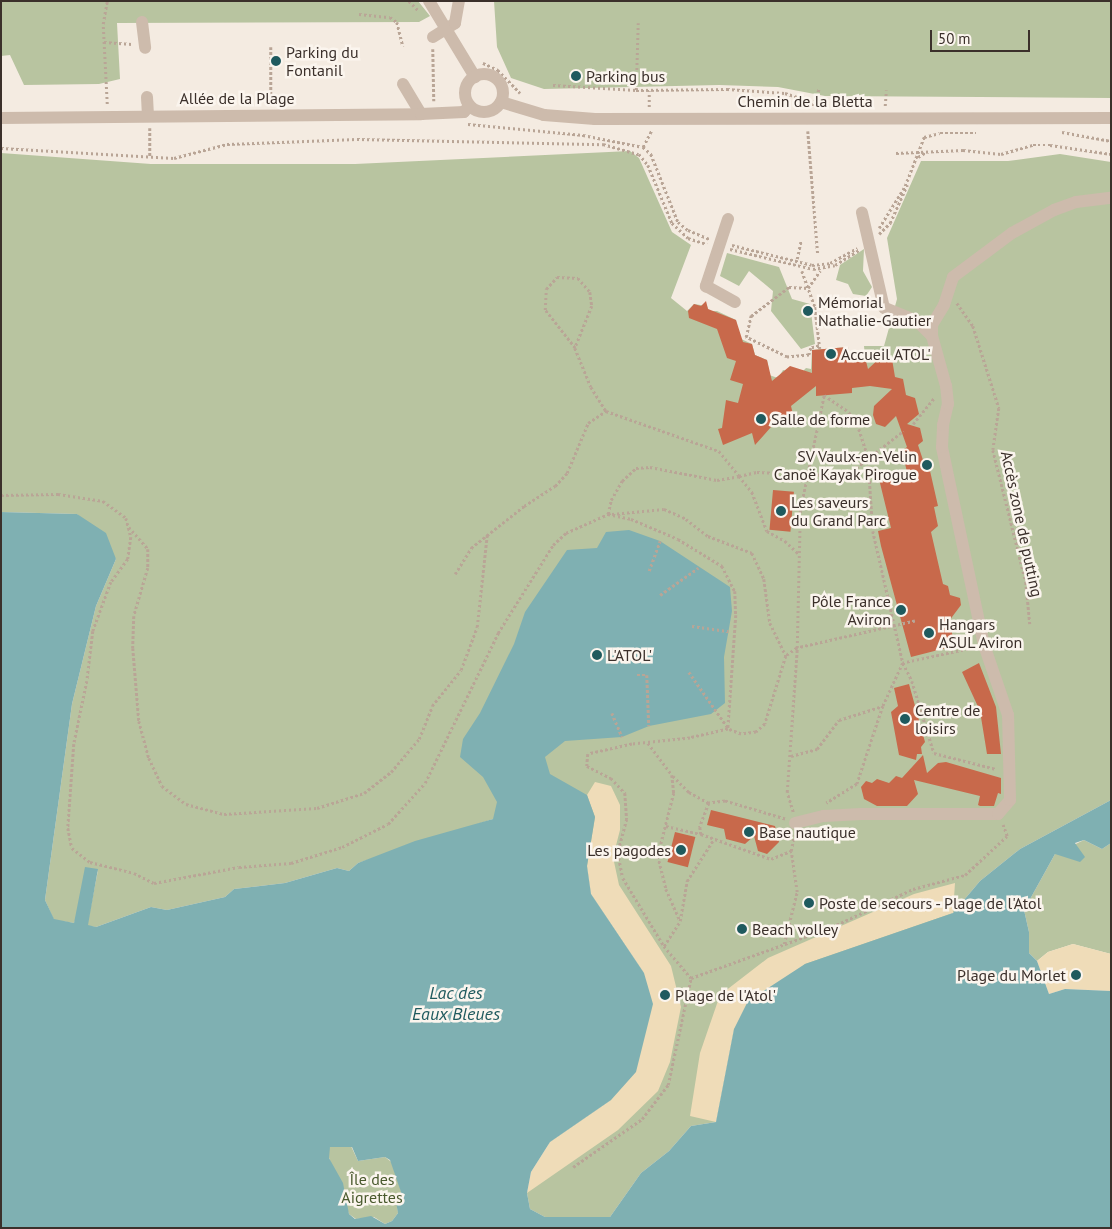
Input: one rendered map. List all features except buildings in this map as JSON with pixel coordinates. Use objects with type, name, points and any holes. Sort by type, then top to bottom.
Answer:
[{"type":"street","points":[[429,1],[448,28],[475,77]]},
{"type":"street","points":[[432,37],[448,28],[458,18],[459,1]]},
{"type":"street","points":[[142,22],[144,48]]},
{"type":"street","points":[[487,75],[497,80],[502,91],[500,102],[486,112],[469,106],[465,90],[475,77],[487,75]]},
{"type":"street","points":[[403,84],[421,114]]},
{"type":"street","points":[[147,97],[148,114]]},
{"type":"street","name":"Chemin de la Bletta","points":[[500,102],[544,115],[595,119],[1111,118]]},
{"type":"street","name":"Allée de la Plage","points":[[1,118],[108,117],[148,114],[435,114],[464,112],[469,106]]},
{"type":"street","points":[[795,823],[824,816],[860,814],[998,814],[1010,800],[1011,773],[1008,715],[984,645],[942,447],[943,425],[948,404],[932,336],[932,325],[944,306],[953,277],[1012,233],[1054,210],[1076,202],[1111,198]]},
{"type":"street","points":[[862,213],[884,308],[917,321],[932,336]]},
{"type":"street","points":[[728,219],[706,286],[735,302]]},
{"type":"path","points":[[107,1],[104,42],[108,117]]},
{"type":"path","points":[[409,1],[423,14]]},
{"type":"path","points":[[359,14],[390,17],[397,22],[403,46]]},
{"type":"path","points":[[636,90],[638,23]]},
{"type":"path","points":[[432,37],[435,114]]},
{"type":"path","points":[[104,42],[144,48]]},
{"type":"path","points":[[271,47],[271,114]]},
{"type":"path","points":[[553,85],[649,91],[727,89],[785,93],[804,99],[812,108],[821,108]]},
{"type":"path","points":[[812,108],[819,89]]},
{"type":"path","points":[[884,107],[886,90]]},
{"type":"path","points":[[649,91],[649,109]]},
{"type":"path","points":[[875,107],[894,107]]},
{"type":"path","points":[[148,114],[150,156]]},
{"type":"path","points":[[463,124],[574,134],[643,147],[651,154],[678,222],[695,233],[720,244]]},
{"type":"path","points":[[1058,131],[1111,141]]},
{"type":"path","points":[[869,241],[886,220],[924,137],[929,135],[979,132]]},
{"type":"path","points":[[1,148],[174,158],[227,144],[357,139],[555,142],[619,147],[639,154],[648,165],[672,224],[688,238],[812,266],[846,256],[869,241],[890,223],[918,156],[926,152]]},
{"type":"path","points":[[896,153],[963,150],[1001,154],[1033,145],[1050,145],[1111,154]]},
{"type":"path","points":[[798,259],[801,240]]},
{"type":"path","points":[[802,271],[815,307],[820,347],[811,348],[809,355],[787,357],[746,337],[751,316],[789,287],[808,288]]},
{"type":"path","points":[[808,288],[820,272]]},
{"type":"path","points":[[575,348],[592,306],[590,292],[578,278],[557,277],[546,289],[545,310],[575,348],[591,387],[606,411],[719,452],[752,492],[767,531],[785,541],[799,554]]},
{"type":"path","name":"Accès zone de putting","points":[[944,306],[956,302],[963,308],[973,326],[999,408],[993,450],[1026,582],[1030,624]]},
{"type":"path","points":[[913,424],[928,408],[935,390]]},
{"type":"path","points":[[784,944],[797,892],[791,851],[795,823],[787,792],[797,648],[800,511],[824,395],[849,412],[859,429],[868,456],[873,531],[903,663],[912,681],[934,753],[1011,773]]},
{"type":"path","points":[[455,574],[471,548],[555,486],[567,473],[588,423],[606,411]]},
{"type":"path","points":[[608,514],[611,500],[622,481],[636,468],[650,467],[717,480],[757,472],[808,476],[852,471],[868,456],[903,431]]},
{"type":"path","points":[[1,495],[58,494],[103,501],[126,518],[131,537],[128,559],[111,582],[93,631],[87,681],[74,744],[68,828],[72,848],[90,862],[134,873],[154,883],[239,867],[291,863],[342,847],[388,824],[425,783],[498,633],[553,545],[566,533],[608,514],[664,509],[686,519],[708,536],[752,553],[764,578],[770,623],[786,656]]},
{"type":"path","points":[[608,514],[631,519],[678,539],[722,566],[735,591],[736,615],[728,729]]},
{"type":"path","points":[[128,526],[148,549],[148,568],[134,616],[133,648],[139,721],[149,758],[162,786],[186,804],[224,814],[317,808],[364,793],[391,772],[419,739],[432,706],[461,670],[477,627],[487,535]]},
{"type":"path","points":[[649,571],[660,541]]},
{"type":"path","points":[[660,595],[698,568]]},
{"type":"path","points":[[691,978],[664,946],[623,878],[618,853],[627,819],[625,792],[612,778],[587,766],[588,754],[648,743],[690,738],[728,729],[741,734],[756,732],[765,724],[786,656],[797,648],[895,624],[915,621]]},
{"type":"path","points":[[692,626],[729,632]]},
{"type":"path","points":[[903,663],[984,645]]},
{"type":"path","points":[[818,808],[857,784],[883,706],[903,663]]},
{"type":"path","points":[[689,672],[728,729]]},
{"type":"path","points":[[636,675],[647,675],[648,726]]},
{"type":"path","points":[[790,756],[817,749],[840,720],[883,706]]},
{"type":"path","points":[[612,713],[622,737]]},
{"type":"path","points":[[648,743],[672,775],[689,792],[709,802],[724,801],[795,823]]},
{"type":"path","points":[[672,775],[674,793],[658,856],[666,890],[680,921]]},
{"type":"path","points":[[701,834],[700,827],[709,802]]},
{"type":"path","points":[[691,978],[832,927],[913,889],[965,875],[1007,836],[998,814]]},
{"type":"path","points":[[666,826],[701,834],[771,860],[791,851]]},
{"type":"path","points":[[664,946],[680,921],[687,881],[714,839]]},
{"type":"path","points":[[573,1167],[642,1119],[668,1085],[691,978]]},
{"type":"green space","points":[[1,1],[418,1],[430,16],[419,22],[117,23],[120,79],[99,84],[24,85],[10,55],[1,56]]},
{"type":"green space","points":[[494,1],[1111,1],[1111,98],[825,96],[778,87],[719,85],[544,89],[511,78],[497,47]]},
{"type":"green space","name":"L'ATOL'","points":[[630,151],[639,158],[672,232],[691,245],[671,298],[687,311],[694,304],[707,306],[709,311],[717,311],[736,320],[739,338],[752,344],[755,355],[767,360],[769,370],[766,374],[778,378],[783,370],[801,373],[806,368],[811,369],[812,350],[848,347],[849,358],[865,357],[864,346],[884,346],[897,299],[887,238],[921,161],[1008,161],[1060,154],[1111,162],[1111,800],[1020,849],[980,881],[953,913],[734,1029],[716,1122],[691,1126],[669,1151],[641,1173],[610,1217],[574,1220],[545,1217],[530,1209],[527,1193],[550,1142],[611,1100],[644,973],[591,894],[587,866],[493,819],[358,863],[349,871],[337,868],[285,883],[234,889],[225,897],[167,910],[151,907],[96,927],[87,926],[98,870],[74,923],[54,920],[45,900],[72,704],[96,606],[116,559],[77,514],[1,512],[1,153],[151,164],[355,164]]},
{"type":"green space","points":[[864,249],[863,271],[872,287],[866,296],[853,294],[848,284],[836,280],[840,265]]},
{"type":"green space","points":[[727,253],[779,267],[792,299],[810,304],[815,344],[801,349],[771,311],[773,291],[749,271],[739,286],[720,276]]},
{"type":"green space","points":[[1084,840],[1102,849],[1111,843],[1111,954],[1073,944],[1048,952],[1037,961],[1029,953],[1029,932],[1024,910],[1055,854]]},
{"type":"green space","name":"Île des Aigrettes","points":[[351,1146],[358,1161],[385,1157],[394,1164],[402,1195],[397,1201],[398,1213],[392,1221],[385,1224],[374,1217],[356,1219],[349,1214],[327,1152],[330,1147]]},
{"type":"sand","name":"Plage de l'Atol'","points":[[595,782],[611,786],[620,805],[620,830],[613,857],[619,885],[671,966],[681,1007],[670,1062],[658,1091],[618,1130],[527,1193],[531,1172],[550,1142],[611,1100],[644,973],[591,894],[587,866],[595,817],[587,795]]},
{"type":"sand","name":"Plage de l'Atol'","points":[[955,883],[953,913],[805,964],[734,1029],[716,1122],[690,1116],[700,1053],[720,995],[768,958],[914,894]]},
{"type":"sand","name":"Plage du Morlet","points":[[1073,944],[1111,954],[1111,991],[1065,989],[1049,994],[1037,961],[1048,952]]},
{"type":"water","name":"Lac des Eaux Bleues","points":[[1,512],[77,514],[106,533],[116,559],[96,606],[72,704],[45,900],[54,919],[74,923],[85,867],[98,869],[88,925],[96,927],[151,907],[167,910],[225,897],[234,889],[285,883],[337,868],[349,871],[358,863],[415,841],[493,819],[497,802],[483,777],[460,757],[463,739],[480,713],[514,644],[525,612],[567,550],[597,548],[606,532],[629,530],[660,541],[730,587],[732,611],[724,657],[725,703],[711,714],[649,726],[622,737],[565,741],[545,757],[550,774],[587,795],[595,817],[587,866],[591,894],[644,973],[653,1004],[636,1072],[611,1100],[550,1142],[531,1172],[527,1193],[530,1209],[545,1217],[610,1217],[641,1173],[669,1151],[691,1126],[716,1122],[734,1029],[748,1001],[805,964],[953,913],[980,881],[1020,849],[1111,800],[1111,843],[1102,849],[1084,840],[1075,843],[1085,857],[1080,862],[1055,854],[1024,910],[1029,932],[1029,953],[1037,961],[1049,994],[1065,989],[1111,991],[1111,1228],[1,1228]],"holes":[[[330,1147],[352,1147],[358,1161],[385,1157],[390,1160],[402,1195],[396,1202],[398,1213],[392,1221],[385,1224],[371,1216],[355,1219],[349,1214],[343,1183],[329,1158]]]},
{"type":"place","name":"Parking du Fontanil","points":[[276,61]]},
{"type":"place","name":"Parking bus","points":[[576,76]]},
{"type":"place","name":"Mémorial Nathalie-Gautier","points":[[808,311]]},
{"type":"place","name":"Accueil ATOL'","points":[[831,354]]},
{"type":"place","name":"Salle de forme","points":[[761,419]]},
{"type":"place","name":"SV Vaulx-en-Velin Canoë Kayak Pirogue","points":[[927,465]]},
{"type":"place","name":"Les saveurs du Grand Parc","points":[[781,511]]},
{"type":"place","name":"Pôle France Aviron","points":[[901,610]]},
{"type":"place","name":"Hangars ASUL Aviron","points":[[929,633]]},
{"type":"place","name":"L'ATOL'","points":[[597,655]]},
{"type":"place","name":"Centre de loisirs","points":[[905,719]]},
{"type":"place","name":"Base nautique","points":[[749,832]]},
{"type":"place","name":"Les pagodes","points":[[681,850]]},
{"type":"place","name":"Poste de secours - Plage de l'Atol","points":[[809,903]]},
{"type":"place","name":"Beach volley","points":[[742,929]]},
{"type":"place","name":"Plage du Morlet","points":[[1076,975]]},
{"type":"place","name":"Plage de l'Atol'","points":[[665,995]]}]
